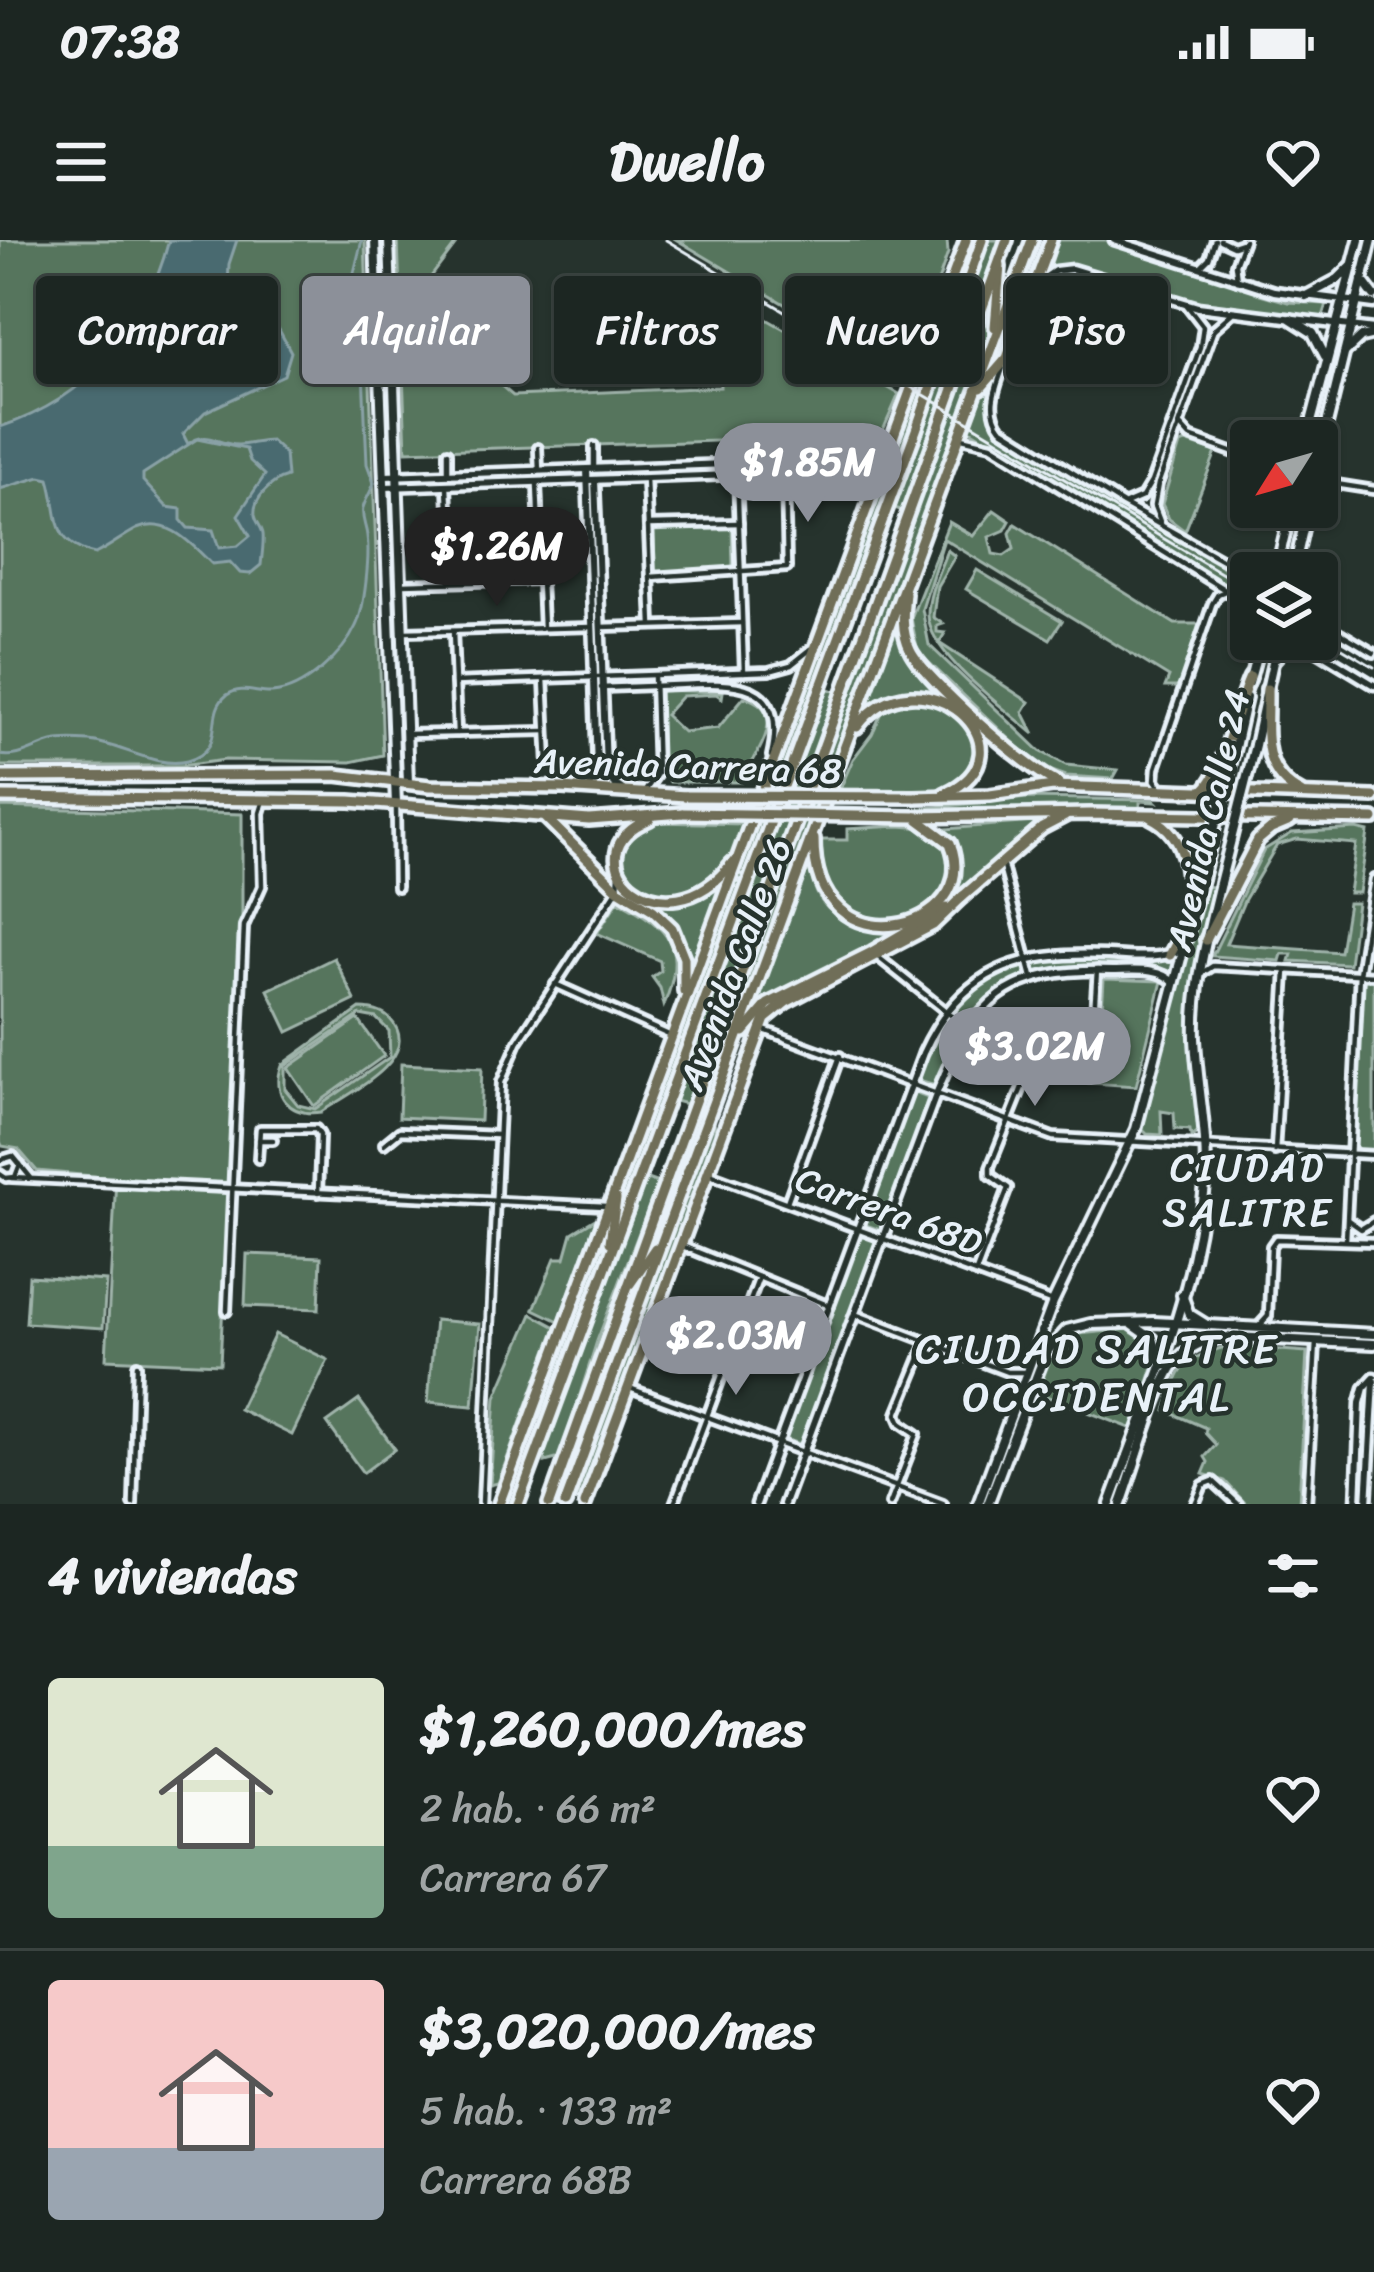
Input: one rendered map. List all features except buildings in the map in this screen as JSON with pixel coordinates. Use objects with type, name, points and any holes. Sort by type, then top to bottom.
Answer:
[{"type":"main road","points":[[375,240],[396,805]]},
{"type":"main road","points":[[389,240],[408,783]]},
{"type":"main road","name":"Avenida Calle 26","points":[[499,1504],[965,240]]},
{"type":"main road","name":"Avenida Calle 26","points":[[518,1504],[982,240]]},
{"type":"main road","name":"Avenida Calle 26","points":[[549,1504],[1007,240]]},
{"type":"main road","name":"Avenida Calle 26","points":[[574,1502],[664,1234],[1032,240]]},
{"type":"main road","points":[[1038,276],[1051,240]]},
{"type":"main road","points":[[1311,420],[1359,240]]},
{"type":"main road","points":[[1328,420],[1372,240]]},
{"type":"main road","points":[[994,341],[1001,255]]},
{"type":"main road","points":[[1306,296],[1338,279],[1352,265]]},
{"type":"main road","points":[[1362,280],[1374,300]]},
{"type":"main road","points":[[1291,319],[1313,333],[1325,357]]},
{"type":"main road","points":[[1344,353],[1374,331]]},
{"type":"main road","points":[[971,402],[1006,359]]},
{"type":"main road","points":[[907,578],[903,622],[914,657],[1029,766],[1063,786]]},
{"type":"main road","name":"Avenida Calle 24","points":[[1006,1426],[1053,1302],[1130,1142],[1146,1097],[1255,660]]},
{"type":"main road","name":"Avenida Calle 24","points":[[1114,1503],[1174,1323],[1203,1201],[1206,1148],[1195,1033],[1198,979],[1274,660]]},
{"type":"main road","points":[[1203,791],[1217,776],[1236,707],[1250,677]]},
{"type":"main road","points":[[1267,689],[1269,762],[1283,782],[1306,796]]},
{"type":"main road","points":[[848,742],[870,712],[901,698],[922,695],[952,704],[975,729],[980,757],[964,782],[931,797]]},
{"type":"main road","name":"Avenida Carrera 68","points":[[0,777],[346,775],[459,788],[686,796],[931,797],[1063,786],[1374,797]]},
{"type":"main road","name":"Avenida Carrera 68","points":[[0,797],[265,799],[589,820],[683,814],[1145,814],[1374,820]]},
{"type":"main road","points":[[574,1502],[589,1491],[760,1029],[782,1004],[933,926],[1042,828],[1070,814]]},
{"type":"main road","points":[[1145,814],[1171,830],[1182,846],[1183,947]]},
{"type":"main road","points":[[541,815],[562,830],[618,889],[660,915],[676,935],[685,964],[683,1006]]},
{"type":"main road","points":[[665,815],[638,824],[617,853],[620,874],[639,895],[676,898],[712,884],[739,854]]},
{"type":"main road","points":[[814,827],[815,868],[827,897],[859,923],[883,926],[934,909],[955,882],[950,843],[915,817]]},
{"type":"main road","points":[[1206,940],[1258,840],[1276,826],[1309,818]]},
{"type":"main road","points":[[732,1054],[752,1019],[768,1004],[872,952],[963,896]]},
{"type":"main road","points":[[1170,955],[1178,945],[1186,908]]},
{"type":"main road","points":[[715,1097],[720,1137]]},
{"type":"main road","points":[[601,1276],[618,1181]]},
{"type":"main road","points":[[616,1310],[664,1234]]},
{"type":"main road","points":[[1182,1294],[1189,1314],[1206,1325]]},
{"type":"main road","points":[[1127,1323],[1153,1339],[1161,1365]]},
{"type":"main road","points":[[988,1504],[1045,1354],[1060,1334],[1082,1324],[1174,1323],[1374,1334]]},
{"type":"main road","points":[[1114,1503],[1133,1471],[1171,1370],[1192,1347],[1222,1337],[1374,1344]]},
{"type":"main road","points":[[978,1504],[1006,1426],[1033,1384]]},
{"type":"main road","points":[[521,1448],[560,1386]]},
{"type":"main road","points":[[574,1502],[577,1424]]},
{"type":"main road","points":[[1133,1441],[1133,1471]]},
{"type":"main road","points":[[1000,1442],[1001,1468]]},
{"type":"street","points":[[1114,240],[1237,280],[1306,296],[1357,303],[1374,300]]},
{"type":"street","points":[[1198,268],[1218,240],[1227,245],[1243,241]]},
{"type":"street","points":[[1237,280],[1234,269],[1243,241]]},
{"type":"street","points":[[1048,276],[1072,268],[1097,276]]},
{"type":"street","points":[[1168,298],[1232,313],[1374,331]]},
{"type":"street","points":[[1123,504],[1142,497],[1151,482],[1200,347],[1203,326],[1186,304]]},
{"type":"street","points":[[1165,528],[1156,516],[1154,499],[1214,328],[1232,313]]},
{"type":"street","points":[[1203,326],[1211,322],[1214,328]]},
{"type":"street","points":[[1006,361],[992,404],[996,422],[1065,469],[1230,564]]},
{"type":"street","points":[[1179,424],[1190,437],[1230,451]]},
{"type":"street","points":[[958,439],[969,437],[991,445],[1228,590]]},
{"type":"street","points":[[1172,443],[1190,437]]},
{"type":"street","points":[[833,439],[834,460]]},
{"type":"street","points":[[784,440],[784,462]]},
{"type":"street","points":[[736,443],[744,672]]},
{"type":"street","points":[[593,446],[598,678],[607,773],[626,792]]},
{"type":"street","points":[[538,448],[539,471]]},
{"type":"street","points":[[448,452],[448,474]]},
{"type":"street","points":[[385,482],[448,474],[834,460],[872,464],[888,453]]},
{"type":"street","points":[[397,481],[447,485],[855,471],[868,477],[874,492]]},
{"type":"street","points":[[650,578],[787,568],[785,473]]},
{"type":"street","points":[[646,478],[652,625]]},
{"type":"street","points":[[537,482],[543,628]]},
{"type":"street","points":[[1338,484],[1374,490]]},
{"type":"street","points":[[447,485],[451,582]]},
{"type":"street","points":[[648,525],[739,524]]},
{"type":"street","points":[[449,533],[539,530]]},
{"type":"street","points":[[401,584],[541,580]]},
{"type":"street","points":[[1165,789],[1156,783],[1156,768],[1212,604],[1219,593],[1228,590]]},
{"type":"street","points":[[403,632],[742,623]]},
{"type":"street","points":[[453,631],[457,733]]},
{"type":"street","points":[[1338,631],[1373,652],[1374,641]]},
{"type":"street","points":[[455,682],[744,672],[791,665],[815,645]]},
{"type":"street","points":[[1273,663],[1289,645],[1306,645],[1374,685]]},
{"type":"street","points":[[642,793],[657,774],[654,676]]},
{"type":"street","points":[[544,679],[548,765]]},
{"type":"street","points":[[599,688],[719,683],[754,690],[770,708],[776,727],[766,779]]},
{"type":"street","points":[[587,789],[597,776],[599,688]]},
{"type":"street","points":[[406,734],[546,731]]},
{"type":"street","points":[[1352,796],[1374,787]]},
{"type":"street","points":[[227,1311],[244,926],[262,882],[260,813],[265,799]]},
{"type":"street","points":[[396,805],[397,887]]},
{"type":"street","points":[[1002,862],[1032,977]]},
{"type":"street","points":[[482,1504],[499,1093],[505,1067],[618,889],[620,874]]},
{"type":"street","points":[[1346,1240],[1359,974],[1374,878]]},
{"type":"street","points":[[756,1504],[911,1083],[946,1013],[980,980],[1027,958],[1067,953],[1170,955],[1183,947]]},
{"type":"street","points":[[1203,954],[1213,966]]},
{"type":"street","points":[[878,957],[967,1028]]},
{"type":"street","points":[[1198,979],[1213,966],[1374,975]]},
{"type":"street","points":[[784,1504],[937,1092],[967,1028],[1001,994],[1032,977],[1062,970],[1159,973],[1174,983]]},
{"type":"street","points":[[976,1272],[1007,1192],[1007,1185],[989,1172],[1029,1071],[1076,1074],[1093,1054],[1097,970]]},
{"type":"street","points":[[1275,1151],[1286,971]]},
{"type":"street","points":[[555,984],[672,1036]]},
{"type":"street","points":[[760,1029],[1053,1137],[1374,1155]]},
{"type":"street","points":[[787,1202],[839,1056]]},
{"type":"street","points":[[258,1159],[262,1128],[319,1131],[319,1193]]},
{"type":"street","points":[[384,1144],[400,1131],[497,1135]]},
{"type":"street","points":[[259,1140],[273,1140]]},
{"type":"street","points":[[0,1156],[10,1156],[36,1181]]},
{"type":"street","points":[[12,1178],[20,1164]]},
{"type":"street","name":"Carrera 68D","points":[[707,1173],[1053,1302]]},
{"type":"street","points":[[0,1174],[36,1181],[609,1206]]},
{"type":"street","points":[[1346,1214],[1359,1228],[1374,1221]]},
{"type":"street","points":[[1258,1328],[1268,1316],[1273,1242],[1278,1238],[1374,1243]]},
{"type":"street","points":[[680,1245],[830,1306]]},
{"type":"street","points":[[674,1504],[759,1277]]},
{"type":"street","points":[[855,1314],[1007,1372],[1024,1372]]},
{"type":"street","points":[[890,1504],[916,1431],[901,1424],[897,1414],[927,1341]]},
{"type":"street","points":[[1307,1504],[1316,1341]]},
{"type":"street","points":[[133,1504],[137,1365]]},
{"type":"street","points":[[1356,1504],[1362,1392],[1374,1379]]},
{"type":"street","points":[[1367,1504],[1374,1379]]},
{"type":"street","points":[[627,1387],[943,1504]]},
{"type":"street","points":[[1360,1422],[1370,1442]]},
{"type":"street","points":[[1195,1504],[1208,1481],[1217,1481],[1238,1504]]},
{"type":"green space","points":[[0,240],[365,240],[366,276],[302,276],[302,384],[370,384],[383,755],[351,762],[0,766]]},
{"type":"green space","points":[[398,240],[459,240],[432,276],[399,276]]},
{"type":"green space","points":[[677,240],[947,240],[940,276],[785,276],[785,304],[761,290],[761,276],[737,276]]},
{"type":"green space","points":[[973,240],[979,240],[966,276],[960,276]]},
{"type":"green space","points":[[989,240],[999,240],[982,288],[982,276],[976,276]]},
{"type":"green space","points":[[1058,240],[1106,240],[1257,288],[1256,293],[1288,302],[1327,304],[1322,320],[1209,307],[1168,294],[1168,276],[1110,276],[1078,266],[1049,270]]},
{"type":"green space","points":[[996,277],[992,337],[982,364],[982,317]]},
{"type":"green space","points":[[761,316],[785,329],[785,384],[881,384],[899,394],[874,451],[878,455],[872,459],[841,455],[840,437],[406,451],[403,384],[499,384],[513,396],[761,384]]},
{"type":"green space","points":[[998,373],[988,408],[996,429],[1230,568],[1230,586],[965,427],[976,399]]},
{"type":"green space","points":[[919,384],[926,384],[616,1226],[621,1186]]},
{"type":"green space","points":[[938,384],[948,384],[903,511],[895,508]]},
{"type":"green space","points":[[959,384],[975,384],[667,1219],[632,1277]]},
{"type":"green space","points":[[1180,444],[1216,452],[1185,531],[1169,519],[1162,504]]},
{"type":"green space","points":[[994,510],[1010,521],[1005,530],[989,537],[993,554],[1004,556],[1014,549],[1010,533],[1015,524],[1175,624],[1199,624],[1181,682],[1165,687],[1169,677],[944,539],[922,609],[929,645],[1040,751],[1066,765],[1118,770],[1113,779],[1066,776],[1038,766],[918,652],[911,618],[949,522],[973,536]]},
{"type":"green space","points":[[732,526],[733,569],[655,570],[654,531]]},
{"type":"green space","points":[[533,535],[535,576],[456,576],[456,537]]},
{"type":"green space","points":[[947,550],[955,556],[937,586],[933,617],[943,624],[937,632],[945,633],[939,643],[1029,702],[1023,712],[1034,734],[954,663],[941,647],[932,631],[930,598]]},
{"type":"green space","points":[[977,570],[1062,621],[1050,639],[966,589]]},
{"type":"green space","points":[[902,600],[903,632],[911,656],[949,700],[925,694],[901,696],[878,704],[859,719]]},
{"type":"green space","points":[[827,688],[837,692],[686,1104],[675,1101]]},
{"type":"green space","points":[[660,690],[723,692],[722,698],[716,694],[682,696],[665,715],[683,732],[718,728],[744,697],[759,704],[766,713],[766,735],[742,782],[670,782],[662,772]]},
{"type":"green space","points":[[908,700],[936,703],[963,721],[975,746],[968,771],[958,782],[933,793],[838,794],[884,708]]},
{"type":"green space","points":[[1027,798],[1154,800],[1140,801],[1140,807],[1156,808],[916,809]]},
{"type":"green space","points":[[0,807],[242,814],[242,916],[220,1364],[106,1359],[116,1178],[37,1171],[18,1149],[2,1146],[0,1141]]},
{"type":"green space","points":[[657,822],[744,824],[744,828],[728,861],[707,883],[679,893],[643,893],[623,871],[620,853],[634,832]]},
{"type":"green space","points":[[1033,822],[1037,828],[950,902],[959,864],[945,829]]},
{"type":"green space","points":[[927,828],[944,841],[952,856],[946,887],[919,913],[901,920],[878,923],[845,913],[823,876],[821,840],[847,840],[847,829]]},
{"type":"green space","points":[[1368,832],[1359,893],[1349,893],[1356,844],[1297,839],[1277,845],[1245,899],[1226,944],[1340,952],[1348,903],[1357,903],[1349,964],[1290,961],[1292,954],[1282,954],[1280,961],[1212,956],[1264,850],[1292,833]]},
{"type":"green space","points":[[810,851],[817,893],[842,919],[878,928],[920,922],[777,994],[749,1018]]},
{"type":"green space","points":[[725,879],[689,977],[678,932],[661,913],[622,889],[622,884],[647,899],[674,902],[700,896]]},
{"type":"green space","points":[[1203,886],[1213,887],[1193,997],[1199,1132],[1191,1137],[1190,1130],[1175,1129],[1174,1113],[1161,1111],[1162,1135],[1147,1134],[1141,1128]]},
{"type":"green space","points":[[618,901],[651,921],[670,942],[674,968],[664,1005],[652,977],[661,971],[660,961],[597,933]]},
{"type":"green space","points":[[1051,957],[1173,960],[1171,974],[1085,968],[1024,978],[976,1013],[935,1085],[919,1080],[938,1033],[966,998],[1002,973]]},
{"type":"green space","points":[[334,958],[355,1000],[288,1032],[268,990]]},
{"type":"green space","points":[[1104,979],[1162,981],[1136,1086],[1089,1083],[1099,1059]]},
{"type":"green space","points":[[1362,979],[1374,980],[1374,1151],[1353,1151]]},
{"type":"green space","points":[[360,1009],[387,1017],[399,1038],[397,1051],[376,1076],[321,1112],[300,1111],[285,1101],[279,1085],[282,1065]],"holes":[[[360,1015],[376,1018],[389,1031],[390,1057],[315,1109],[298,1105],[285,1089],[285,1066]]]},
{"type":"green space","points":[[358,1019],[384,1056],[314,1106],[288,1068]]},
{"type":"green space","points":[[401,1064],[482,1068],[480,1121],[399,1117]]},
{"type":"green space","points":[[912,1092],[928,1098],[883,1231],[863,1224]]},
{"type":"green space","points":[[713,1113],[716,1139],[587,1488],[568,1504]]},
{"type":"green space","points":[[647,1179],[658,1183],[597,1341],[560,1458],[545,1462],[543,1448]]},
{"type":"green space","points":[[611,1211],[603,1259],[581,1324],[531,1431]]},
{"type":"green space","points":[[597,1218],[559,1321],[534,1309],[555,1258],[565,1258],[572,1233]]},
{"type":"green space","points":[[860,1235],[877,1241],[803,1445],[785,1439]]},
{"type":"green space","points":[[247,1254],[321,1257],[319,1309],[245,1306]]},
{"type":"green space","points":[[29,1276],[106,1281],[103,1328],[26,1323]]},
{"type":"green space","points":[[532,1314],[556,1327],[498,1483],[490,1485],[496,1397]]},
{"type":"green space","points":[[435,1320],[480,1324],[473,1406],[428,1402]]},
{"type":"green space","points":[[1130,1329],[1147,1339],[1153,1367],[1133,1429],[1035,1392],[1051,1352],[1068,1335]]},
{"type":"green space","points":[[275,1334],[328,1360],[292,1435],[239,1409]]},
{"type":"green space","points":[[1229,1346],[1307,1352],[1299,1504],[1246,1504],[1225,1481],[1203,1474],[1205,1457],[1216,1445],[1206,1428],[1166,1411],[1185,1366]]},
{"type":"green space","points":[[359,1400],[395,1449],[363,1473],[327,1423]]},
{"type":"water","points":[[169,240],[237,240],[228,276],[158,276]]},
{"type":"water","points":[[278,328],[291,352],[284,375],[278,378]]},
{"type":"water","points":[[80,384],[265,384],[205,412],[183,434],[188,444],[197,439],[207,438],[238,445],[271,441],[285,454],[287,477],[265,491],[255,509],[263,534],[261,565],[250,574],[240,573],[230,562],[212,564],[179,534],[159,526],[137,529],[95,554],[63,535],[49,479],[40,477],[0,489],[0,427]],"holes":[[[197,439],[246,449],[250,461],[265,475],[238,515],[250,536],[238,546],[219,548],[213,530],[188,528],[181,520],[181,509],[167,507],[143,481],[143,474]]]},
{"type":"waterway","points":[[0,755],[75,740],[163,762],[187,761],[208,748],[220,703],[227,695],[243,690],[272,693],[297,685],[322,669],[350,637],[364,595],[368,545],[363,512],[374,483],[367,464],[363,371],[369,354],[367,316],[352,281],[362,240]]},
{"type":"railway","points":[[666,240],[1230,578]]},
{"type":"railway","points":[[1338,646],[1374,667]]},
{"type":"district","name":"CIUDAD SALITRE","points":[[1248,1190]]},
{"type":"district","name":"CIUDAD SALITRE OCCIDENTAL","points":[[1097,1373]]}]
